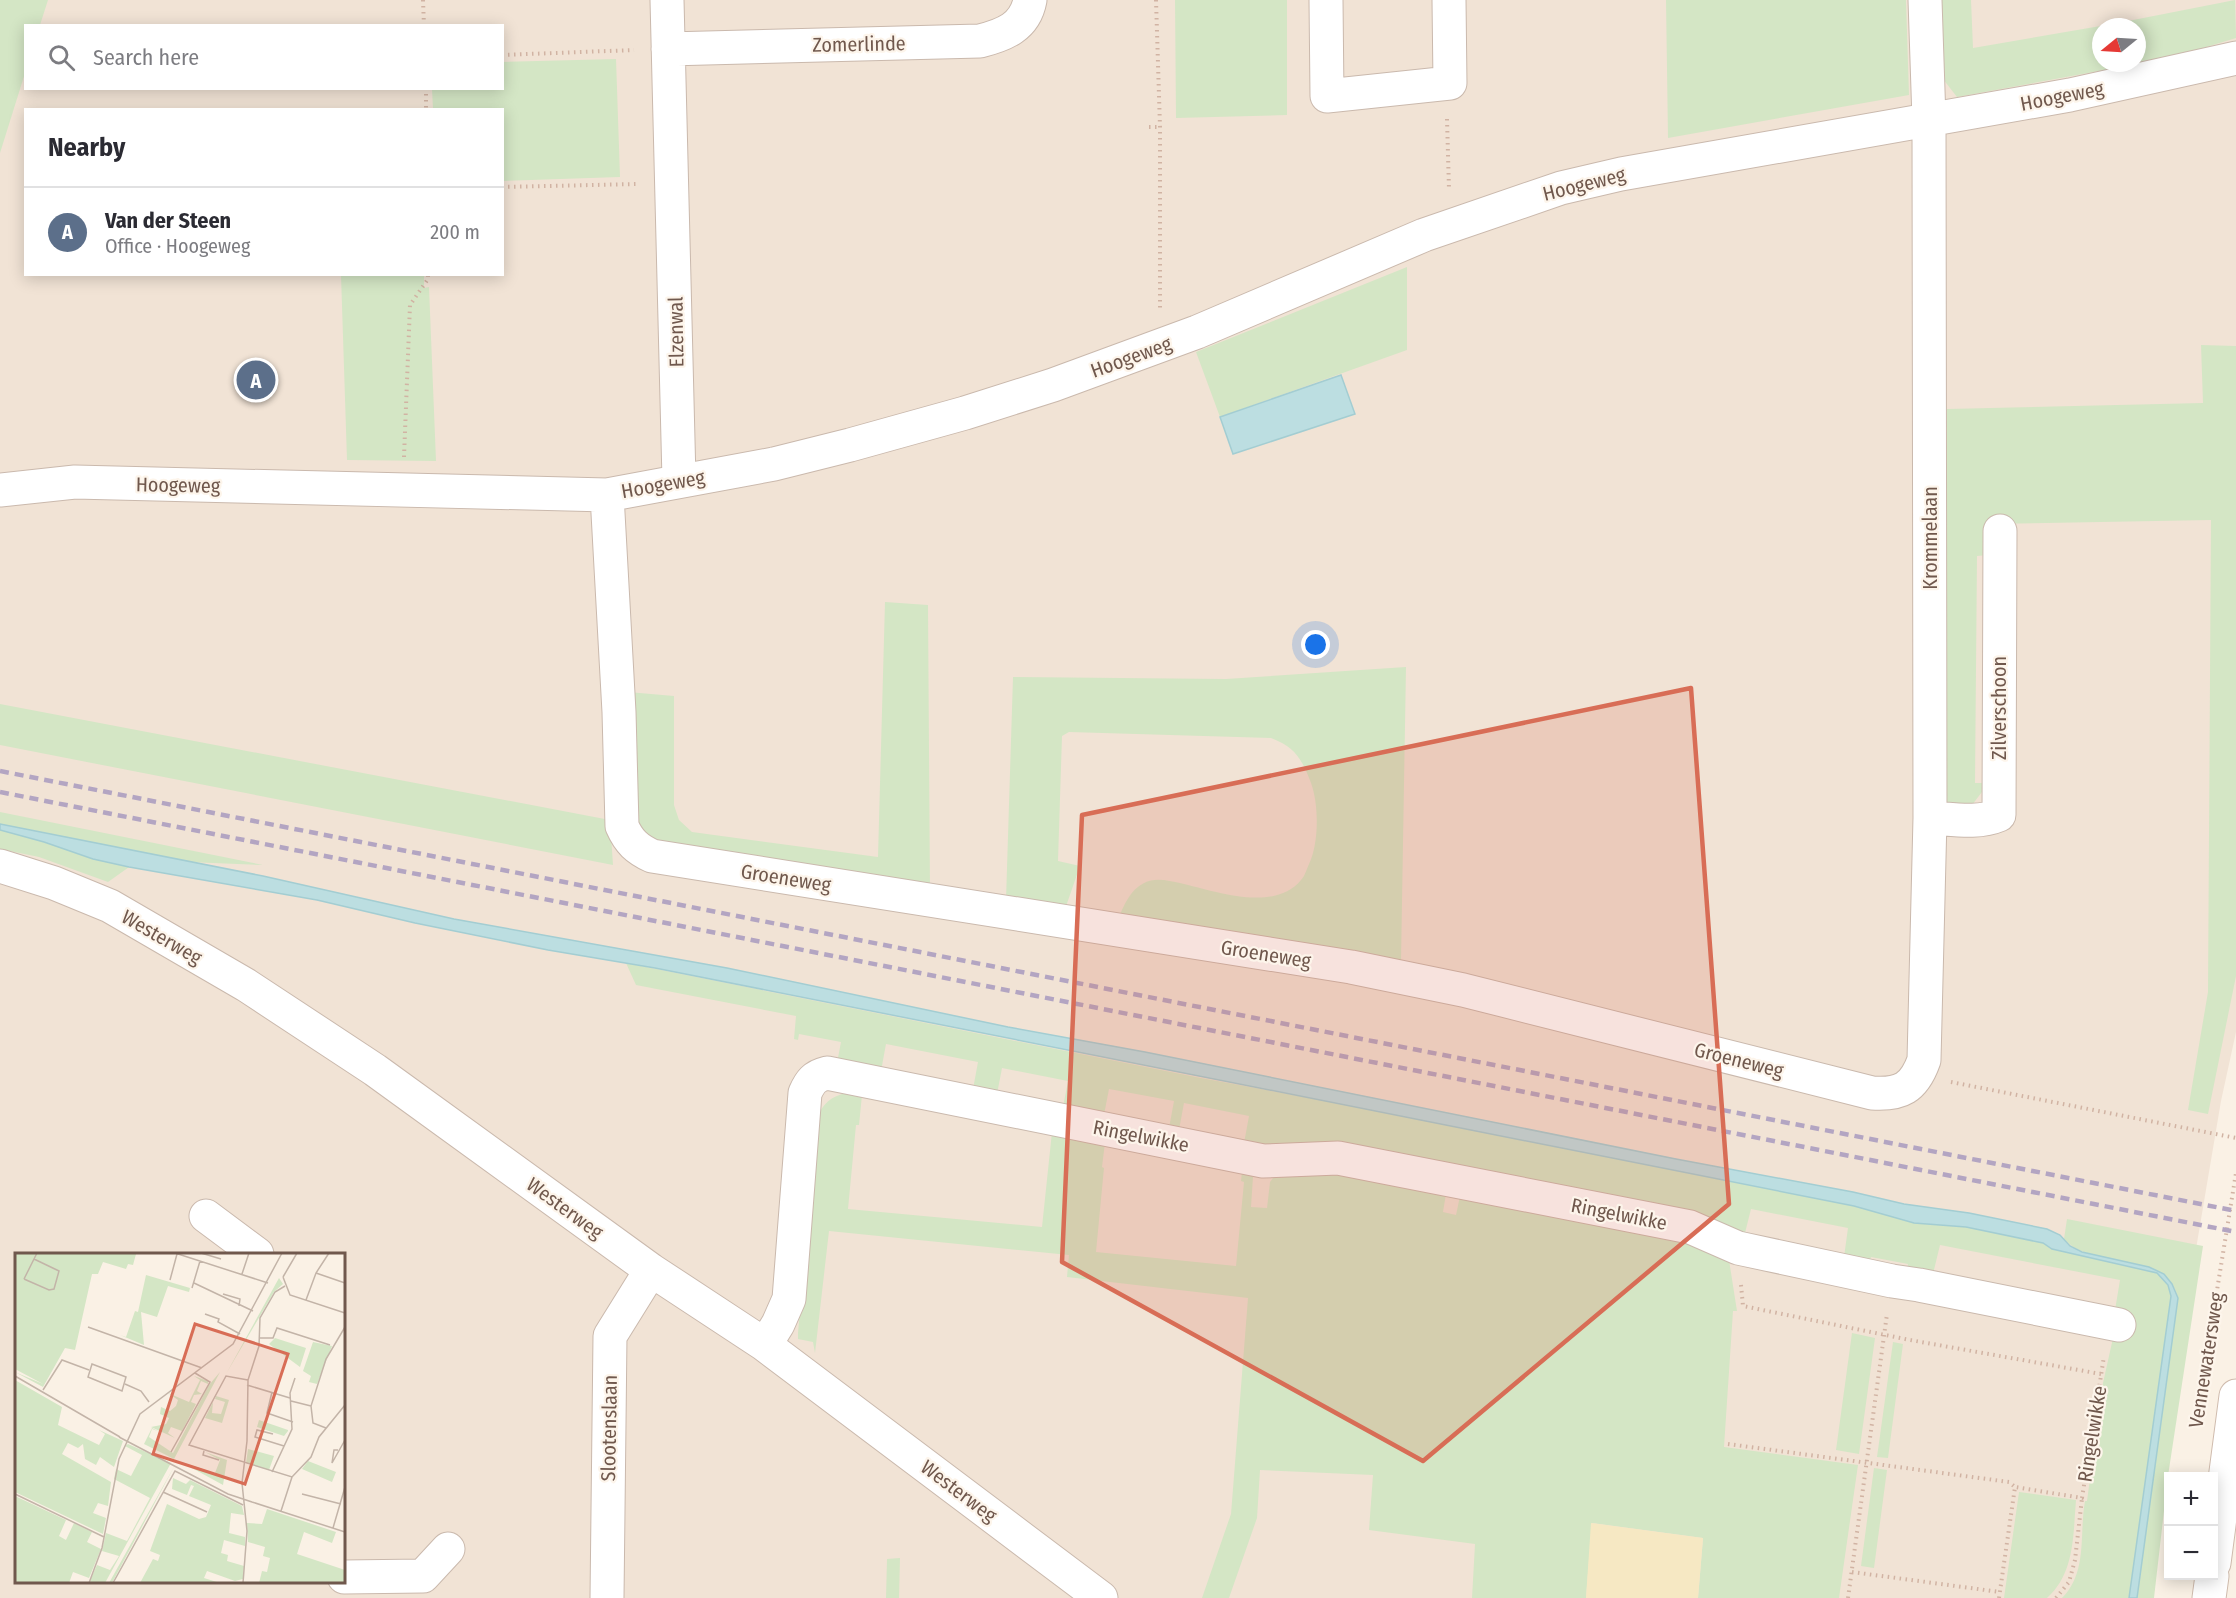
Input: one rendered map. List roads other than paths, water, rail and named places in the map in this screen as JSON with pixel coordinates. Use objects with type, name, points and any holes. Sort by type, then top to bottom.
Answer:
[{"type":"street","name":"Elzenwal","points":[[667,0],[679,480]]},
{"type":"street","name":"Zomerlinde","points":[[668,49],[980,40],[999,37],[1011,31],[1022,21],[1030,0]]},
{"type":"street","points":[[1326,0],[1327,96],[1450,83],[1449,0]]},
{"type":"street","name":"Krommelaan","points":[[1918,1076],[1924,1060],[1930,818],[1929,120],[1925,0]]},
{"type":"street","name":"Hoogeweg","points":[[0,490],[75,483],[607,495],[774,464],[850,446],[965,413],[1161,346],[1450,226],[1562,188],[1621,174],[2070,95],[2236,58]]},
{"type":"street","name":"Groeneweg","points":[[607,495],[619,712],[622,826],[627,838],[635,848],[652,856],[1351,967],[1463,990],[1872,1093],[1883,1094],[1899,1091],[1906,1088],[1918,1076]]},
{"type":"street","name":"Zilverschoon","points":[[1930,818],[1973,820],[1989,819],[1998,815],[2000,531]]},
{"type":"street","name":"Westerweg","points":[[0,866],[110,906],[246,986],[375,1070],[651,1270],[765,1344],[1101,1598]]},
{"type":"street","name":"Ringelwikke","points":[[765,1344],[778,1324],[789,1299],[805,1093],[810,1082],[819,1075],[827,1073],[1263,1161],[1338,1158],[1690,1227],[1738,1248],[1892,1281],[1919,1284],[2115,1324]]},
{"type":"street","points":[[206,1216],[256,1253]]},
{"type":"street","name":"Slootenslaan","points":[[607,1598],[610,1336],[651,1270]]},
{"type":"street","name":"Vennewatersweg","points":[[2218,1533],[2236,1396]]},
{"type":"street","points":[[345,1577],[423,1576],[448,1550]]},
{"type":"street","points":[[2209,1598],[2211,1580]]},
{"type":"water","points":[[1341,375],[1355,414],[1233,454],[1220,417]]},
{"type":"water","points":[[0,824],[263,876],[454,919],[727,968],[1008,1027],[1145,1052],[1904,1204],[1969,1213],[2047,1229],[2060,1235],[2070,1246],[2082,1252],[2149,1267],[2164,1274],[2172,1284],[2178,1298],[2137,1598],[2129,1598],[2171,1296],[2168,1285],[2157,1273],[2052,1249],[2043,1243],[1966,1227],[1914,1223],[1854,1206],[655,968],[548,950],[317,900],[129,867],[93,859],[0,830]]},
{"type":"railway","points":[[0,771],[2236,1211]]},
{"type":"railway","points":[[0,792],[2236,1232]]},
{"type":"place","name":"Van der Steen","points":[[256,380]]}]
